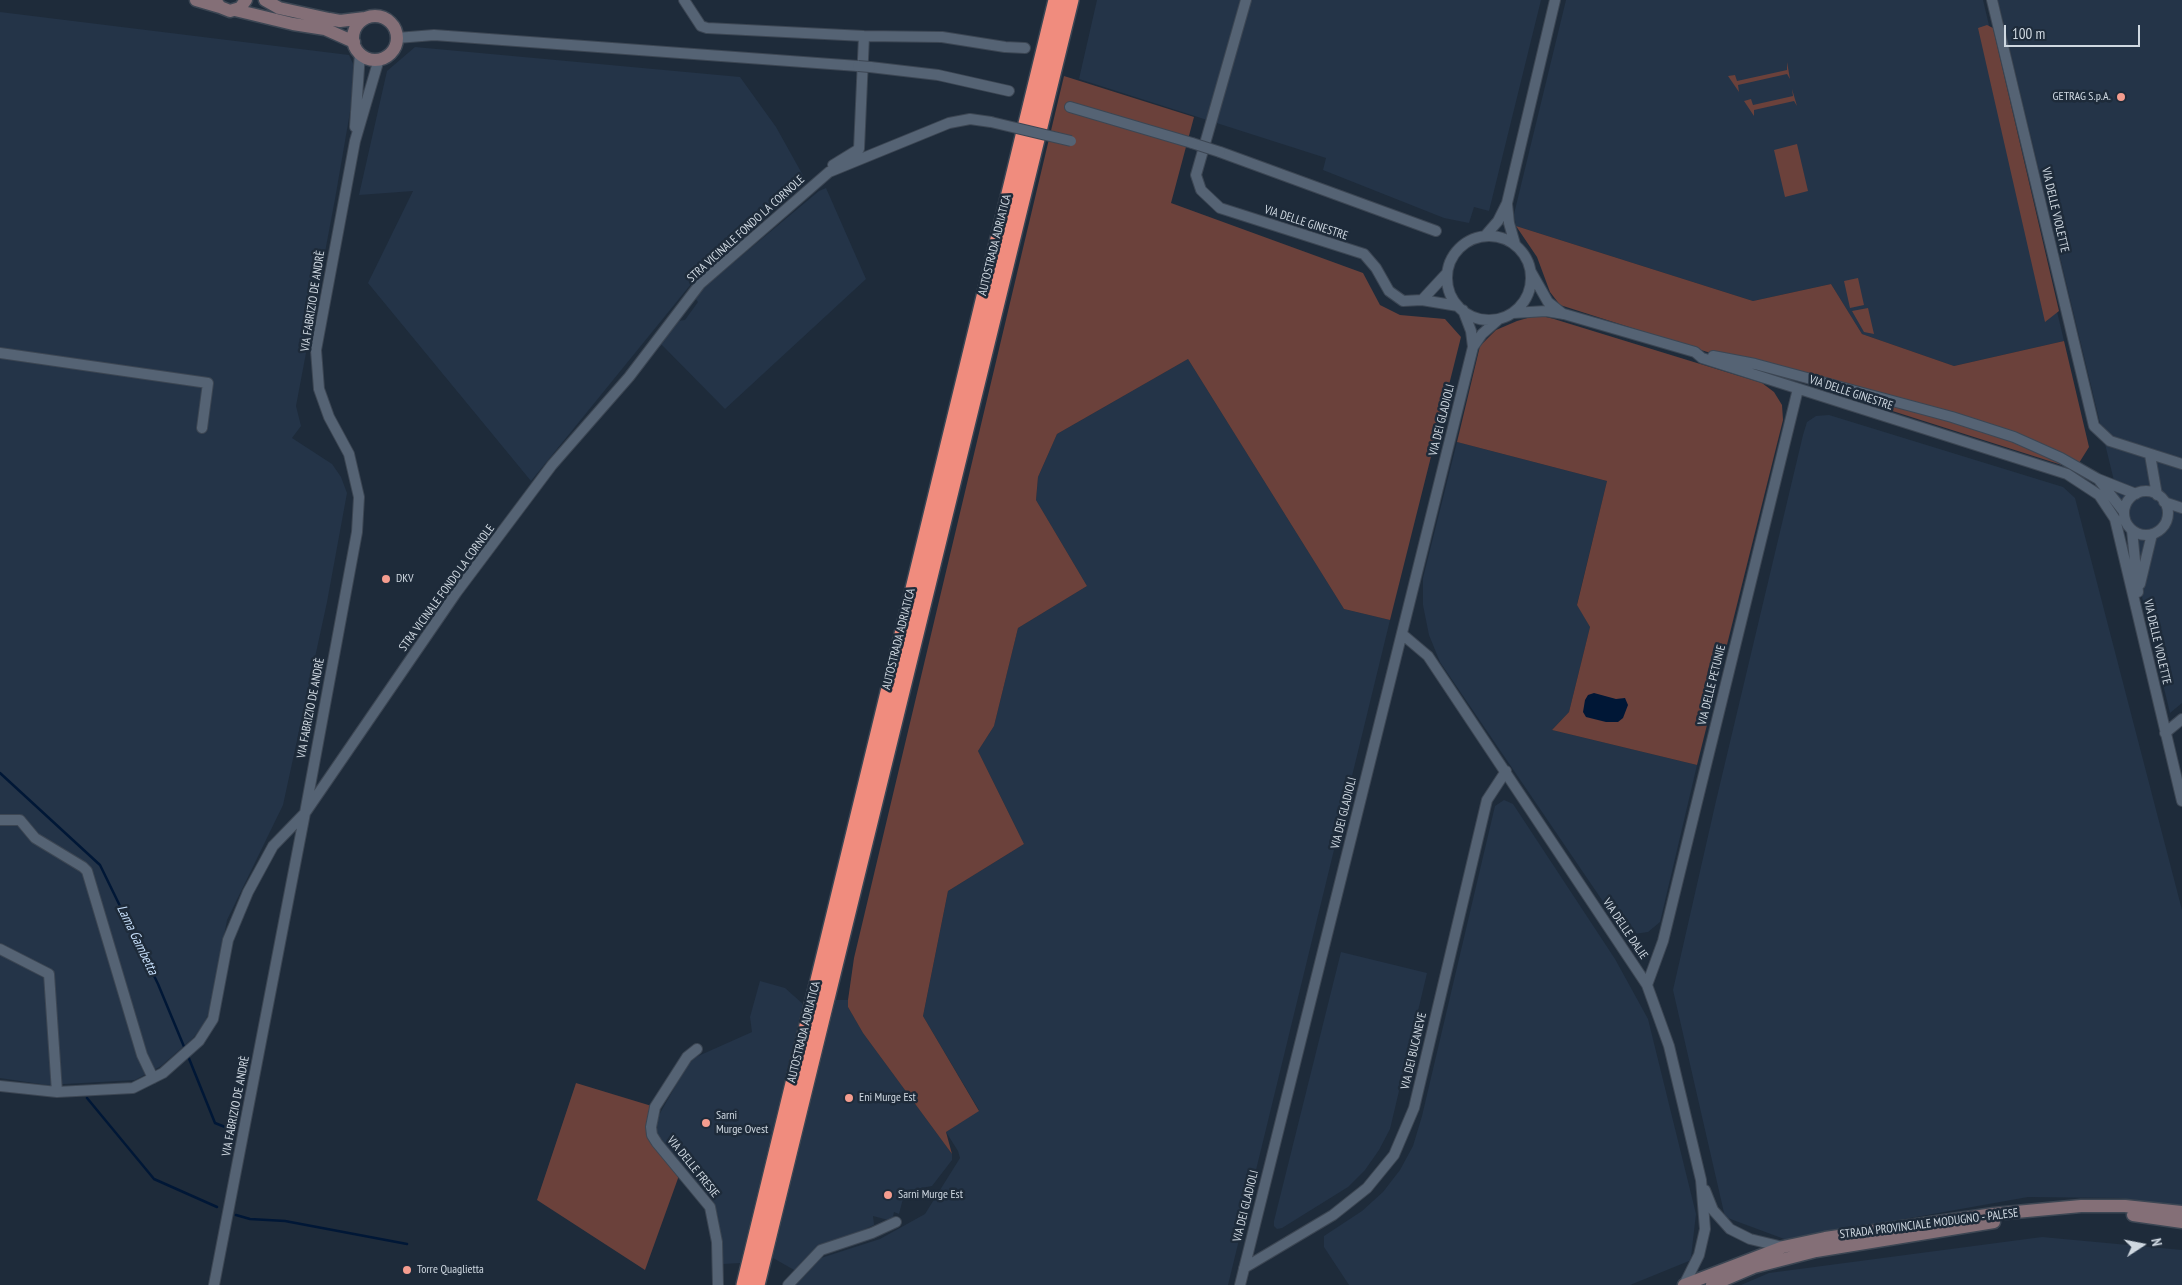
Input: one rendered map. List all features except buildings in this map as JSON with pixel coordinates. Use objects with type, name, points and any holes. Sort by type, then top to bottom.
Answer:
[{"type":"highway","name":"AUTOSTRADA ADRIATICA","points":[[744,1285],[1056,0]]},
{"type":"highway","name":"AUTOSTRADA ADRIATICA","points":[[757,1285],[1071,0]]},
{"type":"main road","points":[[196,0],[218,4],[230,11],[236,10],[293,24],[326,29],[357,48],[369,58],[379,59],[391,52],[396,38],[392,24],[380,16],[340,21],[280,8],[265,0]]},
{"type":"main road","points":[[236,10],[246,0]]},
{"type":"main road","points":[[357,48],[355,28],[365,18]]},
{"type":"main road","name":"STRADA PROVINCIALE MODUGNO - PALESE","points":[[1684,1285],[1783,1247],[1825,1238],[1994,1214],[2081,1206],[2125,1206],[2182,1212]]},
{"type":"main road","name":"STRADA PROVINCIALE MODUGNO - PALESE","points":[[1712,1285],[1754,1267],[1816,1251],[1995,1222],[2082,1215],[2124,1214],[2182,1222]]},
{"type":"street","points":[[684,0],[701,26],[707,28],[864,36],[942,37],[1005,47],[1026,48]]},
{"type":"street","name":"VIA DELLE GINESTRE","points":[[1246,0],[1196,175],[1202,190],[1220,208],[1364,254],[1376,268],[1389,292],[1403,300],[1422,300],[1460,308]]},
{"type":"street","points":[[1485,236],[1498,221],[1507,203],[1555,0]]},
{"type":"street","name":"VIA DELLE VIOLETTE","points":[[1992,0],[2094,426],[2110,441],[2150,455]]},
{"type":"street","points":[[396,38],[434,35],[870,67],[938,75],[1009,91]]},
{"type":"street","points":[[829,172],[828,168],[859,149],[864,36]]},
{"type":"street","points":[[355,141],[357,48]]},
{"type":"street","points":[[355,141],[379,59]]},
{"type":"street","points":[[1070,107],[1220,152],[1436,231]]},
{"type":"street","name":"STRA VICINALE FONDO LA CORNOLE","points":[[0,1086],[57,1092],[133,1088],[162,1073],[199,1041],[213,1019],[228,940],[248,892],[273,846],[305,813],[456,593],[552,465],[628,376],[700,284],[829,172],[950,123],[970,119],[991,122],[1072,141]]},
{"type":"street","name":"VIA FABRIZIO DE ANDRÈ","points":[[214,1285],[357,532],[359,497],[349,454],[329,417],[319,389],[316,350],[355,141]]},
{"type":"street","points":[[1507,203],[1509,223],[1515,244]]},
{"type":"street","points":[[1422,300],[1447,272],[1456,251],[1466,242],[1485,236],[1501,237],[1515,244],[1522,252],[1531,272]]},
{"type":"street","name":"VIA DEI GLADIOLI","points":[[1447,272],[1448,287],[1471,331],[1473,347]]},
{"type":"street","name":"VIA DELLE GINESTRE","points":[[1531,272],[1548,302],[1564,314]]},
{"type":"street","name":"VIA DEI GLADIOLI","points":[[1240,1285],[1473,347],[1482,334],[1499,319],[1513,313],[1527,297],[1531,287],[1531,272]]},
{"type":"street","name":"VIA DEI GLADIOLI","points":[[1460,308],[1472,317],[1487,320],[1499,319]]},
{"type":"street","name":"VIA DELLE GINESTRE","points":[[1513,313],[1546,311],[1564,314],[1695,352],[1702,358],[2068,474],[2099,495],[2115,518]]},
{"type":"street","points":[[1695,352],[1755,364],[1952,417],[2014,437],[2061,458],[2098,479],[2139,493],[2161,498],[2182,509],[2166,520]]},
{"type":"street","points":[[0,354],[208,383],[202,428]]},
{"type":"street","name":"VIA DELLE PETUNIE","points":[[1647,985],[1664,941],[1798,389]]},
{"type":"street","points":[[2154,471],[2139,493],[2126,504],[2125,519],[2132,530],[2138,534],[2152,534],[2158,531],[2168,514],[2161,498],[2150,455],[2182,464]]},
{"type":"street","points":[[2098,479],[2124,512]]},
{"type":"street","name":"VIA DELLE VIOLETTE","points":[[2115,518],[2182,801]]},
{"type":"street","points":[[2132,530],[2138,592],[2148,658]]},
{"type":"street","points":[[2138,592],[2152,534]]},
{"type":"street","name":"VIA DELLE DALIE","points":[[1402,634],[1428,656],[1647,985],[1670,1046],[1701,1180],[1705,1228],[1699,1256],[1684,1285]]},
{"type":"street","points":[[2165,733],[2182,719]]},
{"type":"street","name":"VIA DEI BUCANEVE","points":[[1244,1268],[1333,1215],[1367,1188],[1394,1155],[1414,1108],[1488,800],[1506,771]]},
{"type":"street","points":[[0,820],[20,820],[35,838],[87,870],[142,1055],[153,1078]]},
{"type":"street","points":[[0,949],[49,974],[57,1092]]},
{"type":"street","name":"VIA DELLE FRESIE","points":[[697,1049],[687,1057],[655,1107],[650,1127],[657,1143],[710,1207],[717,1242],[718,1285]]},
{"type":"street","points":[[1701,1180],[1713,1210],[1730,1229],[1750,1239],[1783,1247]]},
{"type":"street","points":[[788,1285],[821,1250],[872,1233],[896,1222]]},
{"type":"shaded area","points":[[1097,0],[1541,0],[1489,211],[1474,207],[1469,223],[1444,218],[1323,170],[1326,158],[1079,79]]},
{"type":"shaded area","points":[[1566,0],[1983,0],[2064,341],[1954,366],[1862,334],[1831,284],[1753,301],[1516,226],[1514,214]]},
{"type":"shaded area","points":[[1998,0],[2182,0],[2182,703],[2170,713]]},
{"type":"shaded area","points":[[0,12],[349,55],[355,68],[350,112],[335,199],[296,406],[301,426],[292,438],[332,464],[341,477],[347,493],[327,602],[283,805],[227,920],[211,1007],[204,1024],[193,1038],[161,1066],[135,1080],[47,1085],[0,1078]]},
{"type":"shaded area","points":[[1987,25],[1993,28],[2059,311],[2045,322],[1978,28]]},
{"type":"shaded area","points":[[415,47],[740,77],[776,127],[805,179],[804,185],[700,273],[531,481],[368,283],[413,191],[359,195],[387,71]]},
{"type":"shaded area","points":[[1787,62],[1790,79],[1787,74],[1738,85],[1739,92],[1728,76],[1735,75],[1737,81],[1787,70]]},
{"type":"shaded area","points":[[1064,76],[1194,117],[1171,203],[1363,273],[1380,305],[1400,315],[1445,319],[1461,337],[1390,620],[1344,609],[1188,359],[1057,434],[1038,477],[1036,500],[1087,586],[1018,628],[994,726],[978,751],[1024,844],[948,891],[923,1016],[979,1111],[946,1132],[952,1154],[863,1033],[848,1007],[848,1000],[854,958]]},
{"type":"shaded area","points":[[1792,89],[1797,106],[1794,101],[1754,110],[1754,116],[1744,101],[1751,99],[1753,105],[1793,96]]},
{"type":"shaded area","points":[[1797,144],[1808,191],[1785,197],[1774,150]]},
{"type":"shaded area","points":[[826,188],[866,279],[725,409],[661,344],[678,321],[685,320],[698,302],[695,298],[703,288],[819,191]]},
{"type":"shaded area","points":[[1516,226],[1753,301],[1831,284],[1862,334],[1954,366],[2064,341],[2089,447],[2079,463],[2068,467],[1560,305],[1550,292],[1537,257]]},
{"type":"shaded area","points":[[1858,278],[1864,305],[1850,308],[1844,281]]},
{"type":"shaded area","points":[[1868,308],[1874,334],[1864,332],[1852,311]]},
{"type":"shaded area","points":[[1538,315],[1762,383],[1774,392],[1782,405],[1783,420],[1697,765],[1552,730],[1569,712],[1590,627],[1577,605],[1607,481],[1457,442],[1480,346],[1496,330]]},
{"type":"shaded area","points":[[1188,359],[1344,609],[1390,620],[1228,1285],[796,1285],[821,1258],[880,1239],[925,1214],[960,1158],[958,1151],[946,1132],[979,1110],[923,1016],[948,891],[1024,844],[978,751],[994,726],[1018,628],[1087,586],[1036,500],[1038,477],[1057,434]]},
{"type":"shaded area","points":[[1829,415],[2063,487],[2075,498],[2182,910],[2182,1206],[2119,1198],[2028,1197],[1787,1240],[1725,1217],[1673,990],[1803,435],[1807,422],[1816,416]]},
{"type":"shaded area","points":[[1457,442],[1607,481],[1577,604],[1590,627],[1569,712],[1552,730],[1697,765],[1660,922],[1648,932],[1634,934],[1621,928],[1440,662],[1429,635],[1423,605],[1423,578]]},
{"type":"shaded area","points":[[1594,693],[1616,699],[1625,698],[1628,705],[1623,718],[1618,722],[1606,722],[1586,717],[1583,712],[1585,700],[1588,695]]},
{"type":"shaded area","points":[[1504,800],[1513,804],[1615,959],[1648,1019],[1696,1214],[1691,1257],[1689,1261],[1630,1285],[1349,1285],[1324,1247],[1324,1236],[1362,1211],[1383,1192],[1400,1170],[1413,1146],[1422,1116],[1495,806]]},
{"type":"shaded area","points":[[1341,952],[1427,973],[1390,1129],[1379,1150],[1365,1170],[1348,1187],[1282,1228],[1277,1229],[1274,1226],[1274,1221]]},
{"type":"shaded area","points":[[760,981],[785,988],[803,1004],[740,1263],[722,1264],[718,1216],[714,1207],[655,1131],[659,1115],[688,1064],[696,1057],[752,1032],[750,1017]]},
{"type":"shaded area","points":[[836,1000],[848,1000],[848,1007],[863,1033],[952,1154],[952,1160],[932,1186],[905,1191],[899,1214],[894,1212],[892,1221],[873,1216],[874,1225],[859,1234],[820,1247],[811,1253],[796,1271],[773,1258]]},
{"type":"shaded area","points":[[576,1083],[655,1107],[651,1127],[681,1170],[645,1270],[537,1200]]},
{"type":"shaded area","points":[[2042,1237],[2182,1250],[2182,1285],[1741,1285],[1769,1273]]},
{"type":"waterway","name":"Lama Gambetta","points":[[0,773],[100,865],[158,984],[185,1049]]},
{"type":"waterway","name":"Lama Gambetta","points":[[188,1056],[215,1123],[235,1131]]},
{"type":"waterway","points":[[87,1098],[154,1179],[217,1207]]},
{"type":"waterway","points":[[236,1215],[250,1219],[285,1221],[407,1244]]},
{"type":"place","name":"GETRAG S.p.A.","points":[[2121,97]]},
{"type":"place","name":"DKV","points":[[386,579]]},
{"type":"place","name":"Eni Murge Est","points":[[849,1098]]},
{"type":"place","name":"Sarni Murge Ovest","points":[[706,1123]]},
{"type":"place","name":"Sarni Murge Est","points":[[888,1195]]},
{"type":"place","name":"Torre Quaglietta","points":[[407,1270]]}]
